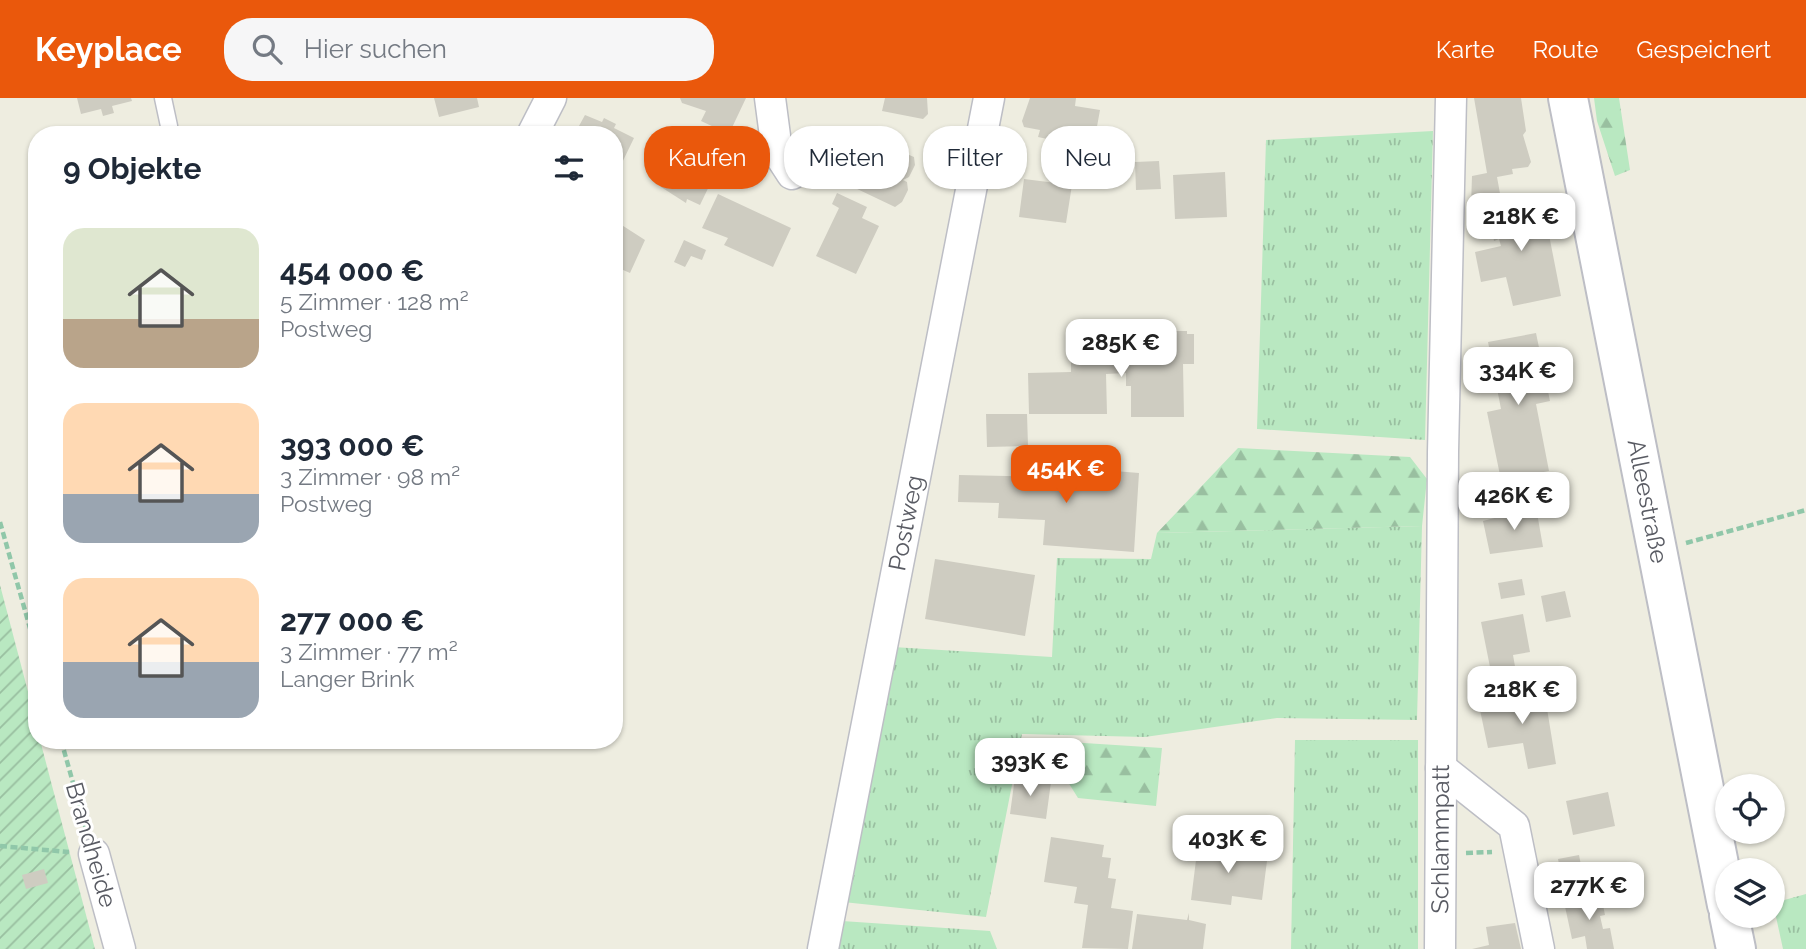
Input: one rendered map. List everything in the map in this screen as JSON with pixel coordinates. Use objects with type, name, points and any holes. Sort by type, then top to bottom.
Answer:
[{"type":"street","points":[[537,126],[551,98]]},
{"type":"street","points":[[770,98],[777,151],[784,162]]},
{"type":"street","name":"Postweg","points":[[823,949],[989,98]]},
{"type":"street","name":"Schlammpatt","points":[[1440,949],[1451,98]]},
{"type":"street","name":"Alleestraße","points":[[1568,98],[1718,858]]},
{"type":"street","points":[[1441,768],[1514,827],[1539,949]]},
{"type":"street","name":"Brandheide","points":[[94,854],[120,949]]},
{"type":"street","points":[[1732,928],[1736,949]]},
{"type":"lane","points":[[163,98],[169,125]]},
{"type":"path","points":[[1658,551],[1806,510]]},
{"type":"path","points":[[0,522],[28,621]]},
{"type":"path","name":"Brandheide","points":[[64,749],[94,854]]},
{"type":"path","points":[[0,846],[94,854]]},
{"type":"path","points":[[1441,853],[1519,852]]},
{"type":"green space","points":[[1594,98],[1619,98],[1630,170],[1615,176],[1597,121]]},
{"type":"green space","points":[[1433,131],[1425,440],[1257,429],[1266,140]]},
{"type":"green space","points":[[1238,448],[1410,457],[1427,479],[1422,526],[1157,533]]},
{"type":"green space","points":[[1422,526],[1417,720],[1277,718],[1145,737],[1022,734],[986,917],[843,902],[893,647],[1052,657],[1057,558],[1151,559],[1157,533]]},
{"type":"green space","points":[[0,585],[28,692],[28,749],[42,749],[95,949],[0,949]]},
{"type":"green space","points":[[1295,740],[1418,740],[1418,949],[1291,949]]},
{"type":"green space","points":[[1053,741],[1162,748],[1156,806],[1078,798],[1058,766]]},
{"type":"green space","points":[[1806,894],[1806,949],[1783,949],[1778,928],[1785,928],[1785,900]]},
{"type":"green space","points":[[842,921],[990,931],[997,949],[834,949]]},
{"type":"building","points":[[77,98],[131,98],[132,101],[112,106],[114,113],[103,116],[101,109],[81,114]]},
{"type":"building","points":[[434,98],[477,98],[479,107],[439,117]]},
{"type":"building","points":[[680,98],[746,98],[733,126],[712,126],[701,121],[706,111],[682,103]]},
{"type":"building","points":[[885,98],[927,98],[928,114],[923,119],[882,111]]},
{"type":"building","points":[[1030,98],[1076,98],[1075,106],[1100,110],[1097,126],[1041,126],[1041,138],[1038,137],[1040,130],[1024,126],[1022,121]]},
{"type":"building","points":[[1474,98],[1521,98],[1526,131],[1523,135],[1531,162],[1528,167],[1512,169],[1513,174],[1497,177],[1501,199],[1471,205],[1472,176],[1487,173]]},
{"type":"building","points":[[585,115],[602,122],[604,118],[616,124],[615,126],[579,126]]},
{"type":"building","points":[[623,132],[634,138],[623,161]]},
{"type":"building","points":[[909,155],[914,157],[915,165],[909,177]]},
{"type":"building","points":[[1159,161],[1161,189],[1136,190],[1135,162]]},
{"type":"building","points":[[1225,172],[1227,217],[1175,219],[1173,175]]},
{"type":"building","points":[[1027,179],[1041,181],[1041,189],[1071,189],[1066,223],[1019,217],[1023,189],[1027,189]]},
{"type":"building","points":[[664,189],[708,189],[700,205],[687,199],[686,203]]},
{"type":"building","points":[[857,189],[908,189],[902,202],[895,207]]},
{"type":"building","points":[[837,193],[867,207],[862,218],[879,226],[856,274],[816,256],[839,208],[832,204]]},
{"type":"building","points":[[718,194],[791,228],[773,267],[724,245],[728,238],[702,228]]},
{"type":"building","points":[[1542,199],[1561,296],[1513,306],[1506,277],[1481,282],[1475,252],[1501,246],[1499,239],[1494,241],[1488,209]]},
{"type":"building","points":[[623,226],[645,240],[630,273],[623,270]]},
{"type":"building","points":[[684,240],[706,250],[702,260],[691,256],[685,267],[674,262]]},
{"type":"building","points":[[1126,331],[1187,331],[1187,334],[1194,334],[1194,364],[1183,364],[1184,417],[1131,417],[1131,386],[1126,386],[1126,373],[1106,374],[1107,414],[1029,414],[1028,373],[1071,372],[1071,361],[1130,360],[1130,352],[1126,352]]},
{"type":"building","points":[[1536,333],[1550,401],[1536,404],[1549,471],[1501,480],[1487,412],[1501,409],[1488,342]]},
{"type":"building","points":[[986,414],[1027,414],[1028,446],[987,447]]},
{"type":"building","points":[[1065,467],[1139,473],[1134,552],[1043,545],[1045,520],[998,518],[999,503],[958,502],[959,475],[1048,477],[1049,472],[1065,474]]},
{"type":"building","points":[[1536,507],[1543,547],[1490,554],[1483,521]]},
{"type":"building","points":[[935,559],[1035,575],[1025,636],[925,619]]},
{"type":"building","points":[[1522,579],[1525,595],[1501,599],[1498,583]]},
{"type":"building","points":[[1565,591],[1571,617],[1546,622],[1541,596]]},
{"type":"building","points":[[1523,614],[1530,652],[1513,655],[1516,672],[1492,677],[1481,622]]},
{"type":"building","points":[[1543,684],[1556,764],[1528,769],[1523,743],[1488,748],[1480,710],[1519,699],[1517,689]]},
{"type":"building","points":[[1015,777],[1051,782],[1046,819],[1010,814]]},
{"type":"building","points":[[1608,792],[1615,826],[1573,835],[1566,801]]},
{"type":"building","points":[[1051,837],[1104,845],[1102,857],[1111,858],[1108,878],[1116,879],[1111,908],[1133,911],[1128,949],[1082,948],[1088,905],[1074,903],[1077,887],[1044,882]]},
{"type":"building","points":[[1198,844],[1268,853],[1262,900],[1232,896],[1231,905],[1191,900]]},
{"type":"building","points":[[1579,855],[1582,870],[1616,863],[1620,886],[1599,890],[1597,879],[1569,885],[1566,873],[1561,874],[1558,859]]},
{"type":"building","points":[[44,869],[48,883],[26,889],[22,875]]},
{"type":"building","points":[[1601,895],[1605,915],[1600,916],[1603,929],[1610,928],[1614,949],[1587,949],[1585,936],[1572,939],[1564,902]]},
{"type":"building","points":[[1189,913],[1189,920],[1206,924],[1203,949],[1132,949],[1137,914],[1187,920]]},
{"type":"building","points":[[1515,923],[1521,949],[1472,949],[1489,945],[1486,927]]}]
